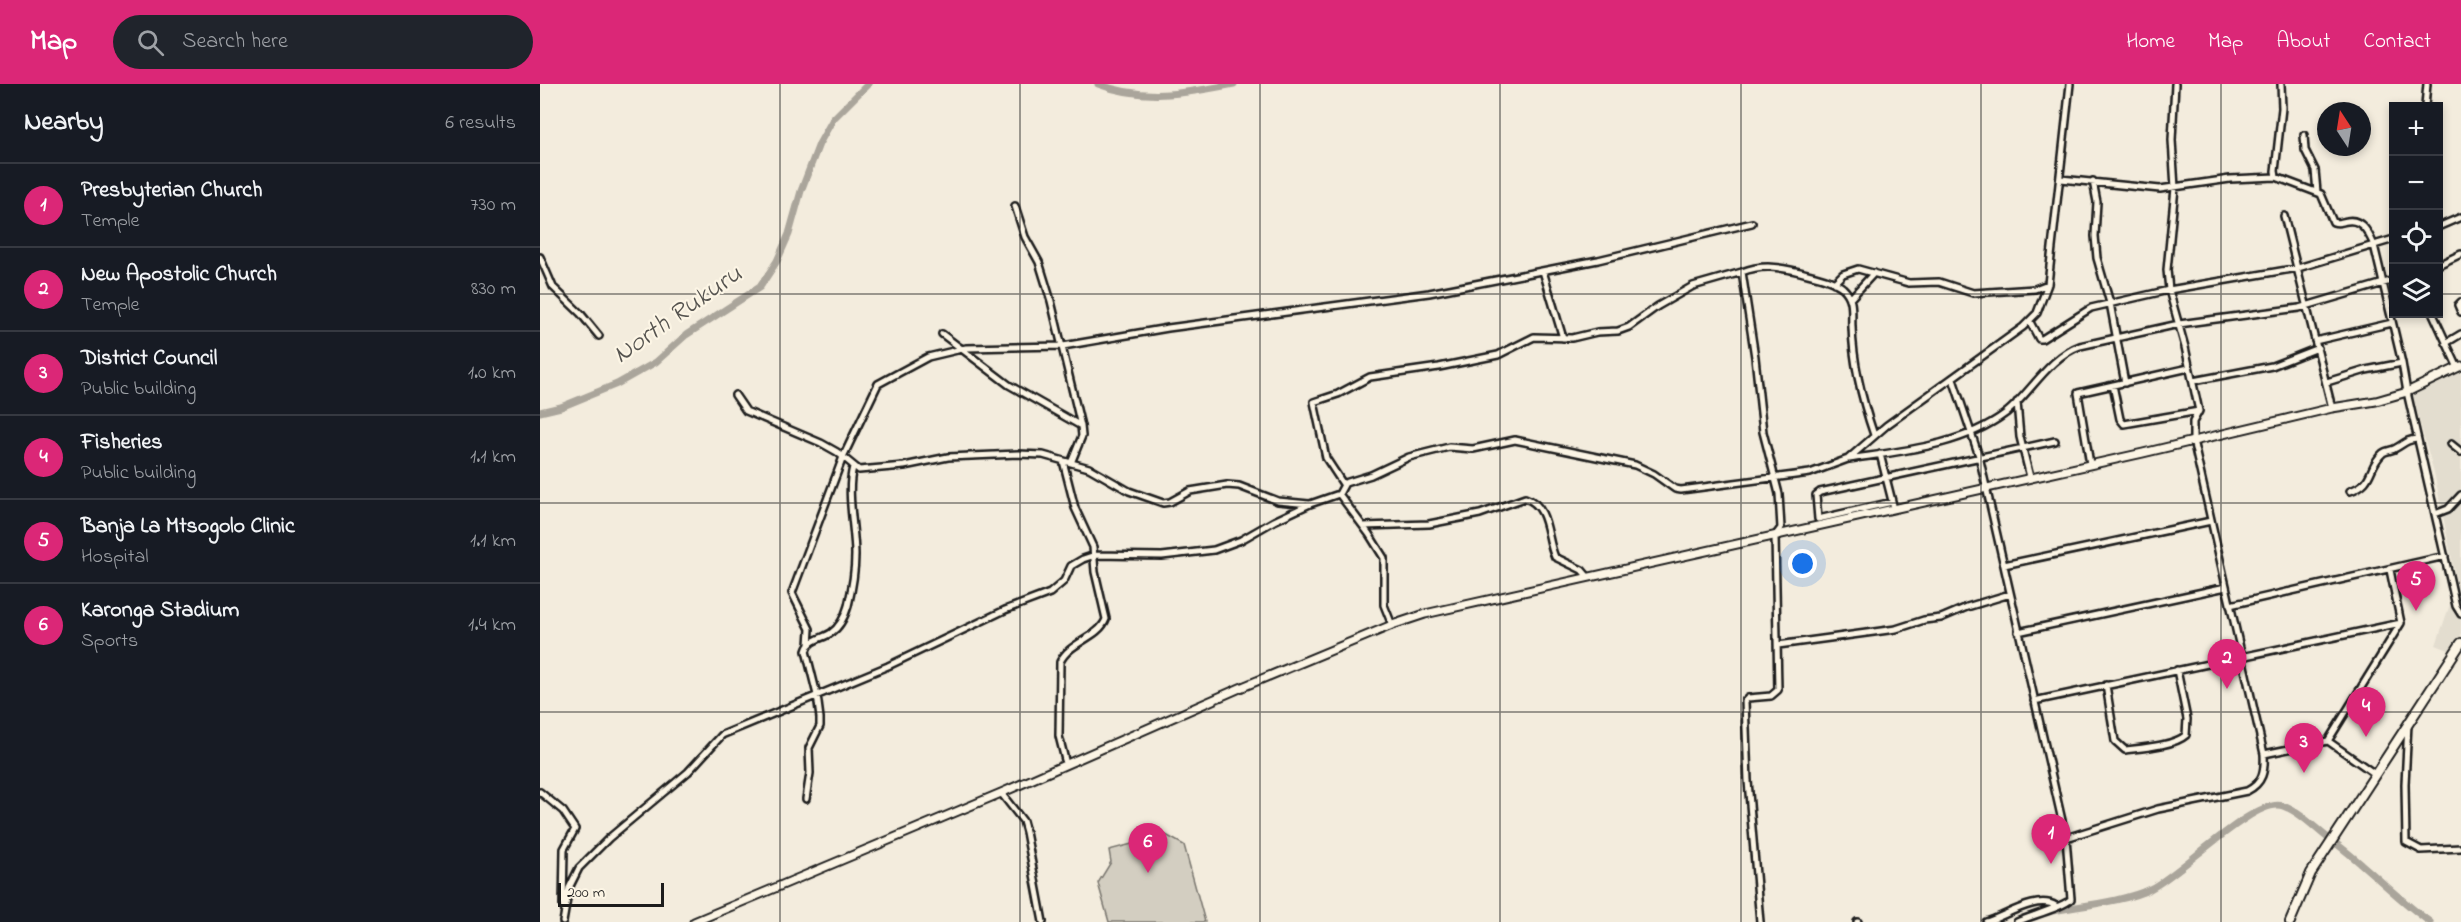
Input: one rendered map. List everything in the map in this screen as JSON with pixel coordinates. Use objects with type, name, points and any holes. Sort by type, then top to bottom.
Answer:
[{"type":"highway","points":[[2290,922],[2311,873],[2328,845],[2461,643]]},
{"type":"main road","points":[[694,922],[1392,625],[1425,614],[1775,536],[1893,505],[1986,488],[2332,408],[2376,400],[2407,392],[2460,367]]},
{"type":"street","points":[[1848,459],[1874,435],[2030,322],[2037,313],[2048,284],[2070,84]]},
{"type":"street","points":[[2066,838],[2158,810],[2247,791],[2254,787],[2262,777],[2264,754],[2193,440],[2193,422],[2199,411],[2169,290],[2167,261],[2175,188],[2172,135],[2175,84]]},
{"type":"street","points":[[2277,177],[2275,171],[2282,108],[2281,84]]},
{"type":"street","points":[[2425,102],[2427,84]]},
{"type":"street","points":[[2304,135],[2305,150],[2315,170],[2317,192]]},
{"type":"street","points":[[2061,179],[2160,189],[2230,179],[2277,177],[2317,192],[2324,198],[2333,222],[2355,221],[2367,230],[2374,245],[2384,284],[2417,439],[2456,606],[2461,614]]},
{"type":"street","points":[[2093,181],[2097,202],[2095,236],[2097,258],[2110,303],[2125,383]]},
{"type":"street","points":[[1015,206],[1025,237],[1039,262],[1063,346],[1081,426],[1082,436],[1071,463]]},
{"type":"street","points":[[2284,216],[2332,408]]},
{"type":"street","points":[[2443,225],[2461,218]]},
{"type":"street","points":[[806,799],[810,773],[809,748],[820,726],[817,695],[806,651],[809,645],[810,629],[792,593],[843,457],[878,384],[928,357],[961,350],[1063,346],[1168,328],[1429,292],[1543,271],[1752,223]]},
{"type":"street","points":[[2030,322],[2039,339],[2042,339],[2087,310],[2110,303],[2169,290],[2298,268],[2389,240]]},
{"type":"street","points":[[2441,264],[2461,254]]},
{"type":"street","points":[[540,257],[553,287],[581,314],[598,336]]},
{"type":"street","points":[[1343,484],[1326,458],[1314,402],[1370,377],[1439,367],[1498,355],[1534,337],[1563,338],[1618,331],[1629,327],[1658,306],[1694,286],[1772,266],[1834,283],[1843,288],[1850,299],[1852,331],[1862,396],[1874,435]]},
{"type":"street","points":[[1834,283],[1838,277],[1861,269],[1909,284],[1939,282],[1973,293],[2035,289],[2048,284]]},
{"type":"street","points":[[1543,271],[1563,338]]},
{"type":"street","points":[[1742,272],[1755,357],[1763,432],[1779,494],[1781,528],[1775,536],[1778,645],[1776,693],[1748,698],[1745,701],[1748,781],[1760,922]]},
{"type":"street","points":[[1850,299],[1874,273]]},
{"type":"street","points":[[563,922],[569,888],[579,868],[609,838],[688,772],[718,738],[758,718],[905,658],[1005,610],[1050,593],[1064,581],[1071,566],[1095,555],[1162,556],[1214,550],[1241,540],[1274,520],[1339,494],[1343,484],[1376,473],[1404,459],[1449,447],[1473,449],[1515,440],[1635,465],[1654,474],[1675,489],[1681,490],[1703,489],[1817,471],[1848,459],[1972,433],[2001,416],[2017,402],[2036,379],[2067,353],[2080,346],[2179,324],[2307,306],[2389,282]]},
{"type":"street","points":[[2461,302],[2458,305],[2461,312]]},
{"type":"street","points":[[2435,318],[2446,344],[2460,367]]},
{"type":"street","points":[[2315,341],[2392,323]]},
{"type":"street","points":[[942,334],[1009,385],[1081,426]]},
{"type":"street","points":[[2446,344],[2461,334]]},
{"type":"street","points":[[2193,381],[2272,366],[2318,348]]},
{"type":"street","points":[[2327,382],[2366,370],[2402,363]]},
{"type":"street","points":[[2090,464],[2078,393],[2189,368]]},
{"type":"street","points":[[1953,379],[1979,456],[2066,838],[2072,898],[2066,904],[2017,922]]},
{"type":"street","points":[[2113,385],[2120,419],[2124,424],[2199,411]]},
{"type":"street","points":[[735,395],[749,413],[821,443],[843,457],[853,467],[863,470],[904,466],[948,457],[1043,455],[1089,468],[1129,490],[1163,503],[1170,502],[1190,491],[1227,485],[1239,486],[1278,501],[1310,504]]},
{"type":"street","points":[[2017,402],[2030,477]]},
{"type":"street","points":[[2350,491],[2365,483],[2372,474],[2374,464],[2383,453],[2397,448],[2405,440],[2417,439]]},
{"type":"street","points":[[1880,454],[1886,478],[1893,505],[1818,519],[1816,495],[1820,492],[1886,478],[2024,446],[2055,441]]},
{"type":"street","points":[[2451,444],[2461,452]]},
{"type":"street","points":[[1063,461],[1075,508],[1095,555],[1094,566],[1105,623],[1065,652],[1058,670],[1059,736],[1066,764]]},
{"type":"street","points":[[809,645],[834,631],[844,618],[847,607],[855,557],[851,509],[853,467]]},
{"type":"street","points":[[1339,494],[1384,558],[1386,581],[1384,605],[1392,625]]},
{"type":"street","points":[[2435,514],[2448,509],[2461,495]]},
{"type":"street","points":[[1363,526],[1429,524],[1480,514],[1525,498],[1532,501],[1544,517],[1555,557],[1582,570],[1588,577]]},
{"type":"street","points":[[2004,565],[2211,521]]},
{"type":"street","points":[[2230,605],[2445,556]]},
{"type":"street","points":[[2328,741],[2401,623],[2390,570]]},
{"type":"street","points":[[2018,632],[2226,586]]},
{"type":"street","points":[[1778,645],[1896,629],[1924,620],[1941,618],[1967,607],[2010,594]]},
{"type":"street","points":[[2034,701],[2401,623]]},
{"type":"street","points":[[2106,686],[2115,741],[2125,750],[2150,747],[2186,735],[2187,719],[2177,670]]},
{"type":"street","points":[[2408,724],[2405,784],[2406,842],[2421,850],[2461,848]]},
{"type":"street","points":[[2264,754],[2328,741],[2375,774]]},
{"type":"street","points":[[540,792],[563,812],[574,829],[564,849],[562,865],[564,913]]},
{"type":"street","points":[[1001,793],[1023,821],[1044,922]]},
{"type":"street","points":[[1986,922],[2032,904],[2051,903],[2056,906]]},
{"type":"shaded area","points":[[2461,370],[2461,655],[2436,645],[2457,584],[2434,472],[2412,395]]},
{"type":"shaded area","points":[[1166,835],[1184,845],[1205,922],[1109,922],[1098,883],[1111,862],[1109,850]]},
{"type":"waterway","name":"North Rukuru","points":[[540,412],[561,407],[617,384],[656,362],[686,335],[760,287],[777,261],[789,234],[801,191],[819,144],[833,119],[868,84]]},
{"type":"waterway","name":"North Rukuru","points":[[1098,84],[1115,90],[1149,94],[1182,93],[1234,84]]},
{"type":"waterway","points":[[2047,912],[2114,900],[2150,889],[2237,824],[2270,806],[2283,806],[2289,809],[2328,838]]},
{"type":"waterway","points":[[2334,842],[2430,922]]},
{"type":"place","name":"Banja La Mtsogolo Clinic","points":[[2416,611]]},
{"type":"place","name":"New Apostolic Church","points":[[2227,689]]},
{"type":"place","name":"Fisheries","points":[[2366,737]]},
{"type":"place","name":"District Council","points":[[2304,773]]},
{"type":"place","name":"Presbyterian Church","points":[[2051,864]]},
{"type":"place","name":"Karonga Stadium","points":[[1148,873]]}]
